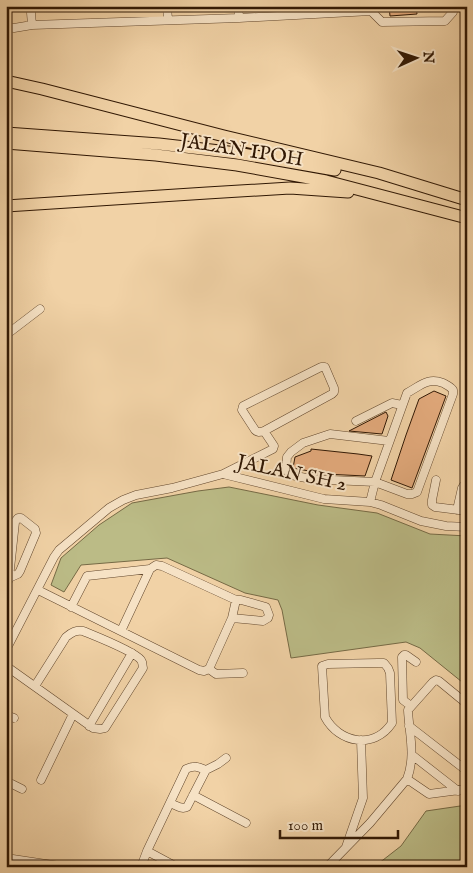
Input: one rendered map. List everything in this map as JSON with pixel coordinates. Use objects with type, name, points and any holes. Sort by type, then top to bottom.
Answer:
[{"type":"highway","points":[[6,81],[378,173],[467,200]]},
{"type":"highway","name":"JALAN IPOH","points":[[6,133],[158,144],[237,153],[324,168],[400,186],[467,206]]},
{"type":"highway","name":"JALAN IPOH","points":[[6,144],[156,155],[237,165],[326,181],[467,218]]},
{"type":"highway","points":[[6,206],[290,188],[368,192]]},
{"type":"street","points":[[32,25],[31,13],[33,6]]},
{"type":"street","points":[[167,6],[168,20]]},
{"type":"street","points":[[238,6],[238,18]]},
{"type":"street","points":[[6,27],[238,18],[310,10],[375,8],[382,22],[445,21],[453,12],[454,6]]},
{"type":"street","points":[[6,335],[40,309]]},
{"type":"street","points":[[321,367],[325,367],[334,392],[264,431],[257,432],[255,430],[242,410],[243,406],[321,367]]},
{"type":"street","points":[[370,502],[375,482],[407,392],[428,377],[452,387],[453,390],[417,492],[407,494],[375,482],[311,479],[291,475],[286,470],[287,458],[303,443],[330,434],[389,441]]},
{"type":"street","points":[[356,421],[392,403],[402,405]]},
{"type":"street","points":[[223,474],[273,449],[274,446],[264,431]]},
{"type":"street","name":"JALAN SH 2","points":[[6,650],[59,550],[109,508],[136,495],[172,488],[223,474],[324,499],[370,502],[421,521],[446,526],[467,527]]},
{"type":"street","points":[[436,480],[432,505],[467,511]]},
{"type":"street","points":[[457,510],[462,488],[467,484]]},
{"type":"street","points":[[6,588],[9,578],[15,522],[18,518],[21,518],[35,529],[36,533],[20,571],[9,578]]},
{"type":"street","points":[[72,607],[87,576],[150,569],[156,565],[236,600],[266,608],[269,615],[263,621],[232,618]]},
{"type":"street","points":[[121,631],[150,569]]},
{"type":"street","points":[[38,590],[204,671],[208,669],[232,618],[236,600]]},
{"type":"street","points":[[6,666],[89,726],[100,729],[105,728],[142,668],[141,660],[132,654],[78,630],[66,637],[35,686]]},
{"type":"street","points":[[89,726],[132,654]]},
{"type":"street","points":[[411,706],[403,700],[402,657],[406,655],[416,662]]},
{"type":"street","points":[[384,663],[388,668],[390,673],[392,723],[388,730],[374,739],[361,740],[345,737],[333,728],[325,717],[322,666],[324,664],[384,663]]},
{"type":"street","points":[[208,669],[216,674],[243,673]]},
{"type":"street","points":[[327,867],[370,823],[407,779],[412,755],[408,710],[411,706],[436,680],[467,704]]},
{"type":"street","points":[[41,780],[72,714]]},
{"type":"street","points":[[409,726],[467,772]]},
{"type":"street","points":[[346,848],[363,798],[361,740]]},
{"type":"street","points":[[412,755],[458,790]]},
{"type":"street","points":[[170,803],[184,808],[187,806],[206,770],[226,758]]},
{"type":"street","points":[[141,867],[186,769],[196,766],[206,770]]},
{"type":"street","points":[[407,779],[429,794],[467,789]]},
{"type":"street","points":[[6,781],[22,788]]},
{"type":"street","points":[[193,795],[246,823]]},
{"type":"street","points":[[147,851],[175,866]]},
{"type":"street","points":[[6,858],[66,867]]},
{"type":"green space","points":[[229,487],[318,505],[377,513],[430,534],[467,536],[467,686],[420,648],[406,642],[291,658],[282,610],[278,600],[245,593],[167,558],[81,565],[64,592],[51,585],[61,558],[99,525],[132,503]]},
{"type":"green space","points":[[467,805],[467,867],[374,867],[401,846],[426,811]]},
{"type":"building","points":[[389,6],[416,6],[417,14],[390,16]]},
{"type":"building","points":[[434,391],[446,396],[412,488],[391,480],[419,399]]},
{"type":"building","points":[[386,412],[388,416],[382,434],[349,431]]},
{"type":"building","points":[[311,449],[372,456],[365,476],[325,474],[293,468],[295,457],[311,451]]}]
